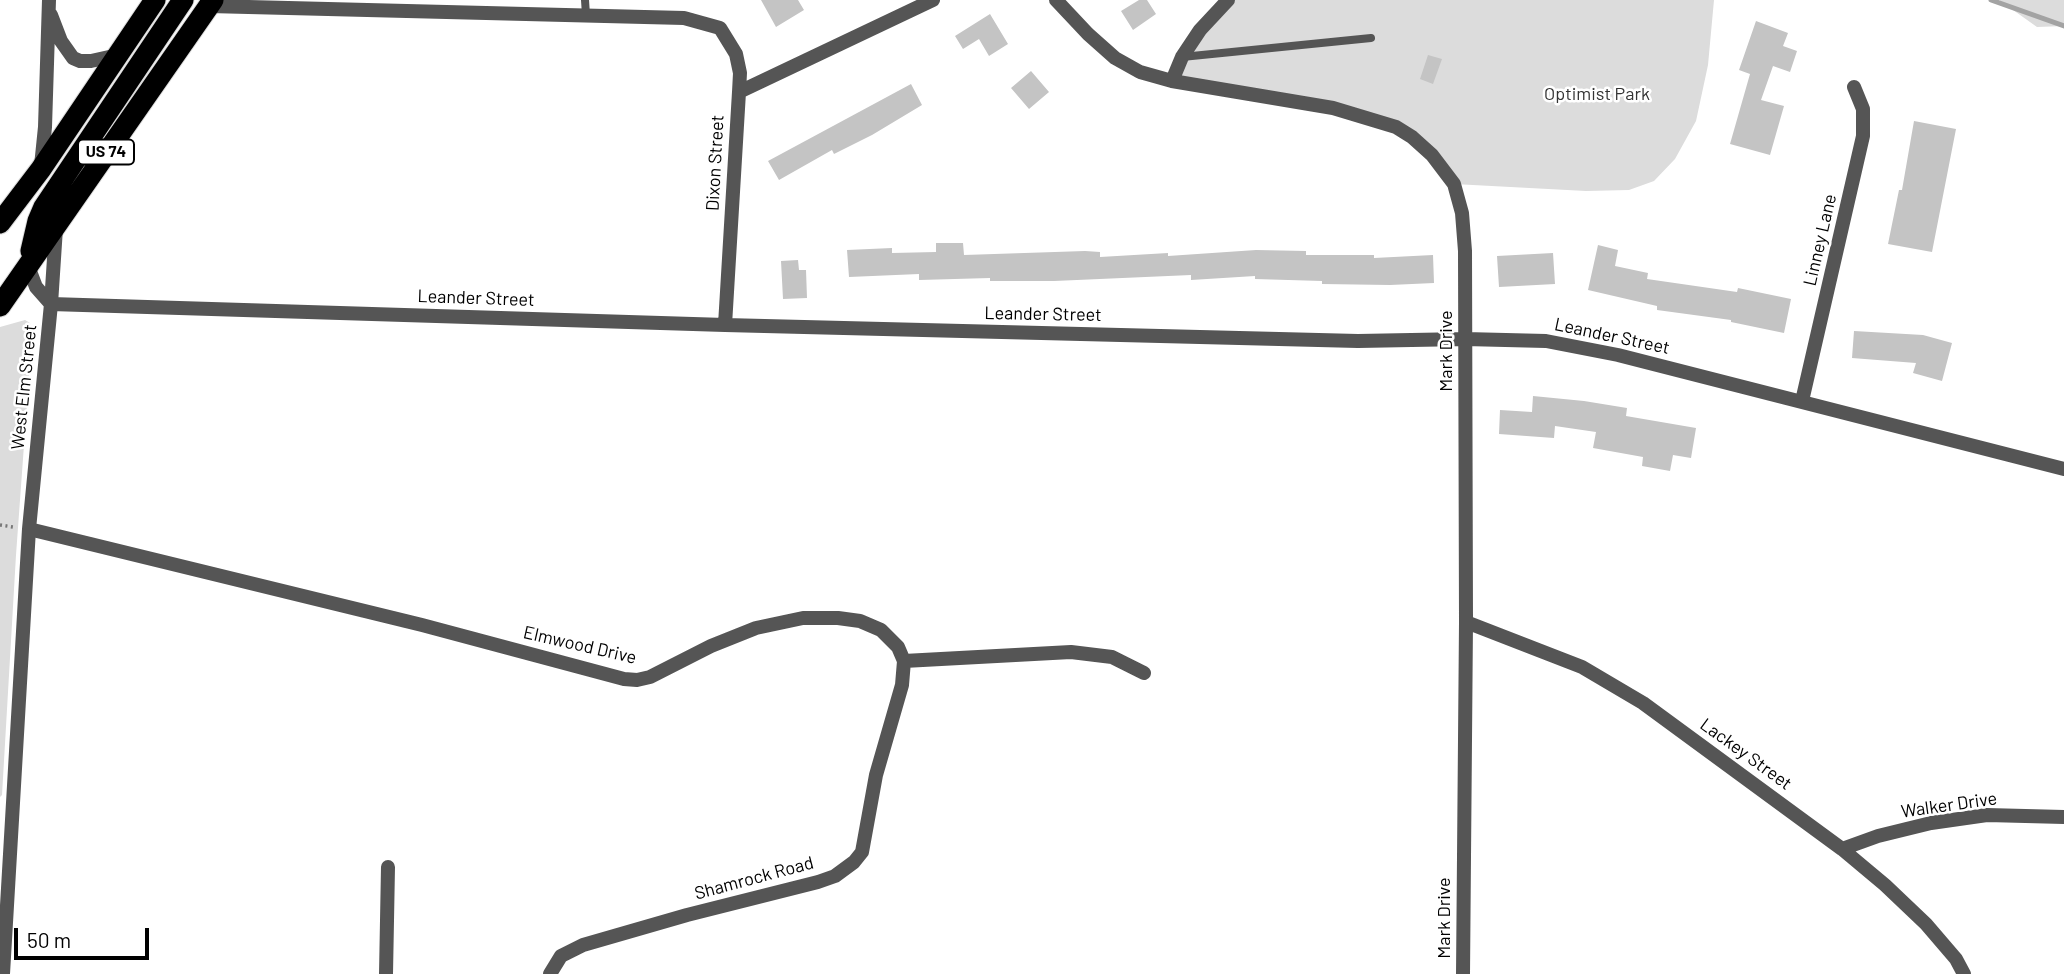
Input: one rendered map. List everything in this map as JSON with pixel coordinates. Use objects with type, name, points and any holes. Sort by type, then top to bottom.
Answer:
[{"type":"highway","name":"US 74","points":[[0,223],[41,169],[155,0]]},
{"type":"highway","points":[[28,266],[38,221],[44,207],[183,0]]},
{"type":"highway","name":"US 74","points":[[0,306],[211,3]]},
{"type":"street","name":"Dixon Street","points":[[724,325],[738,92],[933,0]]},
{"type":"street","name":"Mark Drive","points":[[1056,0],[1115,58],[1140,72],[1172,82],[1333,108],[1396,127],[1432,155],[1454,184],[1462,214],[1465,251],[1463,974]]},
{"type":"street","points":[[1172,82],[1182,57],[1199,30],[1228,0]]},
{"type":"street","points":[[211,3],[684,18],[720,28],[736,54],[740,73],[738,92]]},
{"type":"street","points":[[49,4],[61,41],[73,58],[90,61],[118,55]]},
{"type":"street","points":[[41,169],[49,4]]},
{"type":"street","name":"Linney Lane","points":[[1802,401],[1863,136],[1863,109],[1854,87]]},
{"type":"street","name":"West Elm Street","points":[[3,974],[29,529],[57,223]]},
{"type":"street","points":[[28,266],[36,287],[51,304]]},
{"type":"street","name":"Leander Street","points":[[51,304],[1358,341],[1546,341],[1618,355],[2064,469]]},
{"type":"street","name":"Elmwood Drive","points":[[29,529],[422,625],[624,679],[650,677],[711,646],[757,628],[803,618],[860,621],[881,631],[898,647],[904,661]]},
{"type":"street","name":"Lackey Street","points":[[1466,622],[1542,650],[1609,681],[1654,711],[1842,849],[1885,884],[1926,923],[1956,959],[1964,974]]},
{"type":"street","points":[[904,661],[1071,652],[1112,657],[1144,673]]},
{"type":"street","name":"Shamrock Road","points":[[551,974],[561,956],[583,945],[818,882],[835,876],[854,862],[862,852],[876,775],[902,685],[904,661]]},
{"type":"street","name":"Walker Drive","points":[[1842,849],[1878,836],[1945,821],[1987,816],[2064,817]]},
{"type":"street","points":[[386,974],[388,867]]},
{"type":"lane","points":[[585,0],[586,15]]},
{"type":"lane","points":[[1182,57],[1371,38]]},
{"type":"green space","name":"Optimist Park","points":[[1228,0],[1714,0],[1708,65],[1696,121],[1675,159],[1654,181],[1629,190],[1586,191],[1454,184],[1396,127],[1172,81]]},
{"type":"green space","points":[[1999,0],[2064,0],[2064,26],[2037,27]]},
{"type":"green space","points":[[25,320],[30,323],[32,335],[0,797],[0,327]]},
{"type":"building","points":[[761,0],[798,0],[804,10],[776,27]]},
{"type":"building","points":[[1139,0],[1147,0],[1156,14],[1133,30],[1121,11]]},
{"type":"building","points":[[990,14],[1008,44],[989,56],[979,39],[963,49],[955,36]]},
{"type":"building","points":[[1756,21],[1788,33],[1783,46],[1797,51],[1790,72],[1773,66],[1761,100],[1784,106],[1770,155],[1730,144],[1750,74],[1739,70]]},
{"type":"building","points":[[1428,55],[1442,59],[1433,84],[1420,79]]},
{"type":"building","points":[[1031,71],[1049,92],[1029,109],[1011,88]]},
{"type":"building","points":[[911,84],[922,105],[872,135],[834,154],[832,150],[779,180],[768,161]]},
{"type":"building","points":[[1914,121],[1956,129],[1932,252],[1888,244],[1899,190],[1902,190]]},
{"type":"building","points":[[936,243],[963,243],[964,255],[1085,251],[1100,252],[1100,257],[1168,253],[1168,256],[1256,250],[1306,251],[1306,255],[1374,255],[1374,258],[1433,255],[1434,283],[1322,284],[1322,281],[1255,279],[1255,276],[1191,280],[1191,275],[1054,281],[990,281],[990,278],[919,280],[919,274],[849,277],[847,250],[892,248],[892,253],[936,252]]},
{"type":"building","points":[[1598,245],[1618,250],[1615,266],[1648,273],[1647,279],[1737,292],[1738,288],[1791,299],[1784,333],[1731,320],[1657,310],[1657,306],[1588,290]]},
{"type":"building","points":[[1553,253],[1555,284],[1499,287],[1497,256]]},
{"type":"building","points":[[798,260],[799,270],[806,270],[807,298],[783,299],[781,261]]},
{"type":"building","points":[[1854,331],[1923,335],[1952,343],[1942,381],[1913,373],[1916,363],[1852,358]]},
{"type":"building","points":[[1533,396],[1627,408],[1626,416],[1696,428],[1691,458],[1673,455],[1670,471],[1642,466],[1643,457],[1593,448],[1596,432],[1555,426],[1554,438],[1499,434],[1500,410],[1532,412]]},
{"type":"waterway","points":[[1991,0],[2064,26]]}]
